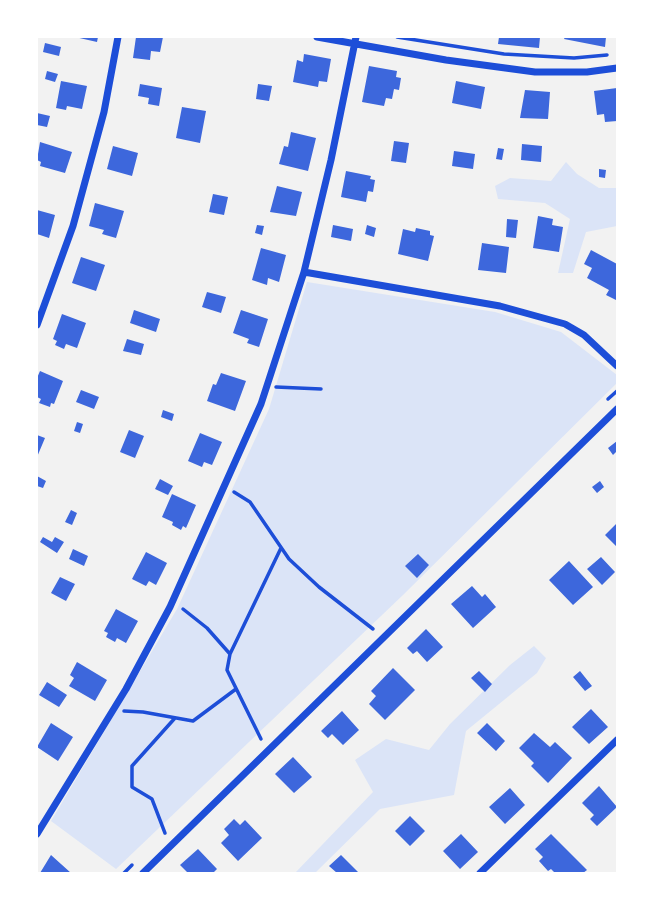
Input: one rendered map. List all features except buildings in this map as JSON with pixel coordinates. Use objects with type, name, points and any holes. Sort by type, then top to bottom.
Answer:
[{"type":"street","points":[[37,325],[73,226],[104,112],[118,37]]},
{"type":"street","points":[[317,37],[355,40],[446,60],[534,72],[587,72],[617,68]]},
{"type":"street","points":[[37,834],[113,710],[173,601],[267,387],[304,272],[331,160],[355,40]]},
{"type":"street","points":[[304,272],[500,306],[565,324],[584,335],[617,366]]},
{"type":"street","points":[[143,873],[617,409]]},
{"type":"street","points":[[480,873],[617,740]]},
{"type":"path","points":[[397,37],[504,54],[574,58],[612,55]]},
{"type":"path","points":[[267,387],[321,389]]},
{"type":"path","points":[[224,486],[250,502],[289,559],[319,587],[373,629]]},
{"type":"path","points":[[261,739],[227,670],[230,654],[281,548]]},
{"type":"path","points":[[173,601],[207,628],[230,654]]},
{"type":"path","points":[[113,710],[194,721],[236,689]]},
{"type":"path","points":[[165,833],[152,799],[132,787],[132,766],[175,718]]},
{"type":"shaded area","points":[[566,162],[577,174],[599,188],[617,188],[617,226],[586,232],[573,273],[558,273],[570,219],[545,203],[498,199],[495,186],[510,178],[551,181]]},
{"type":"shaded area","points":[[307,282],[495,312],[561,332],[617,375],[617,383],[403,595],[116,869],[51,821],[177,609],[269,409]]},
{"type":"shaded area","points":[[534,646],[546,658],[537,673],[466,731],[454,795],[380,809],[315,873],[295,873],[373,792],[355,760],[386,739],[429,750],[450,724],[510,665]]}]
